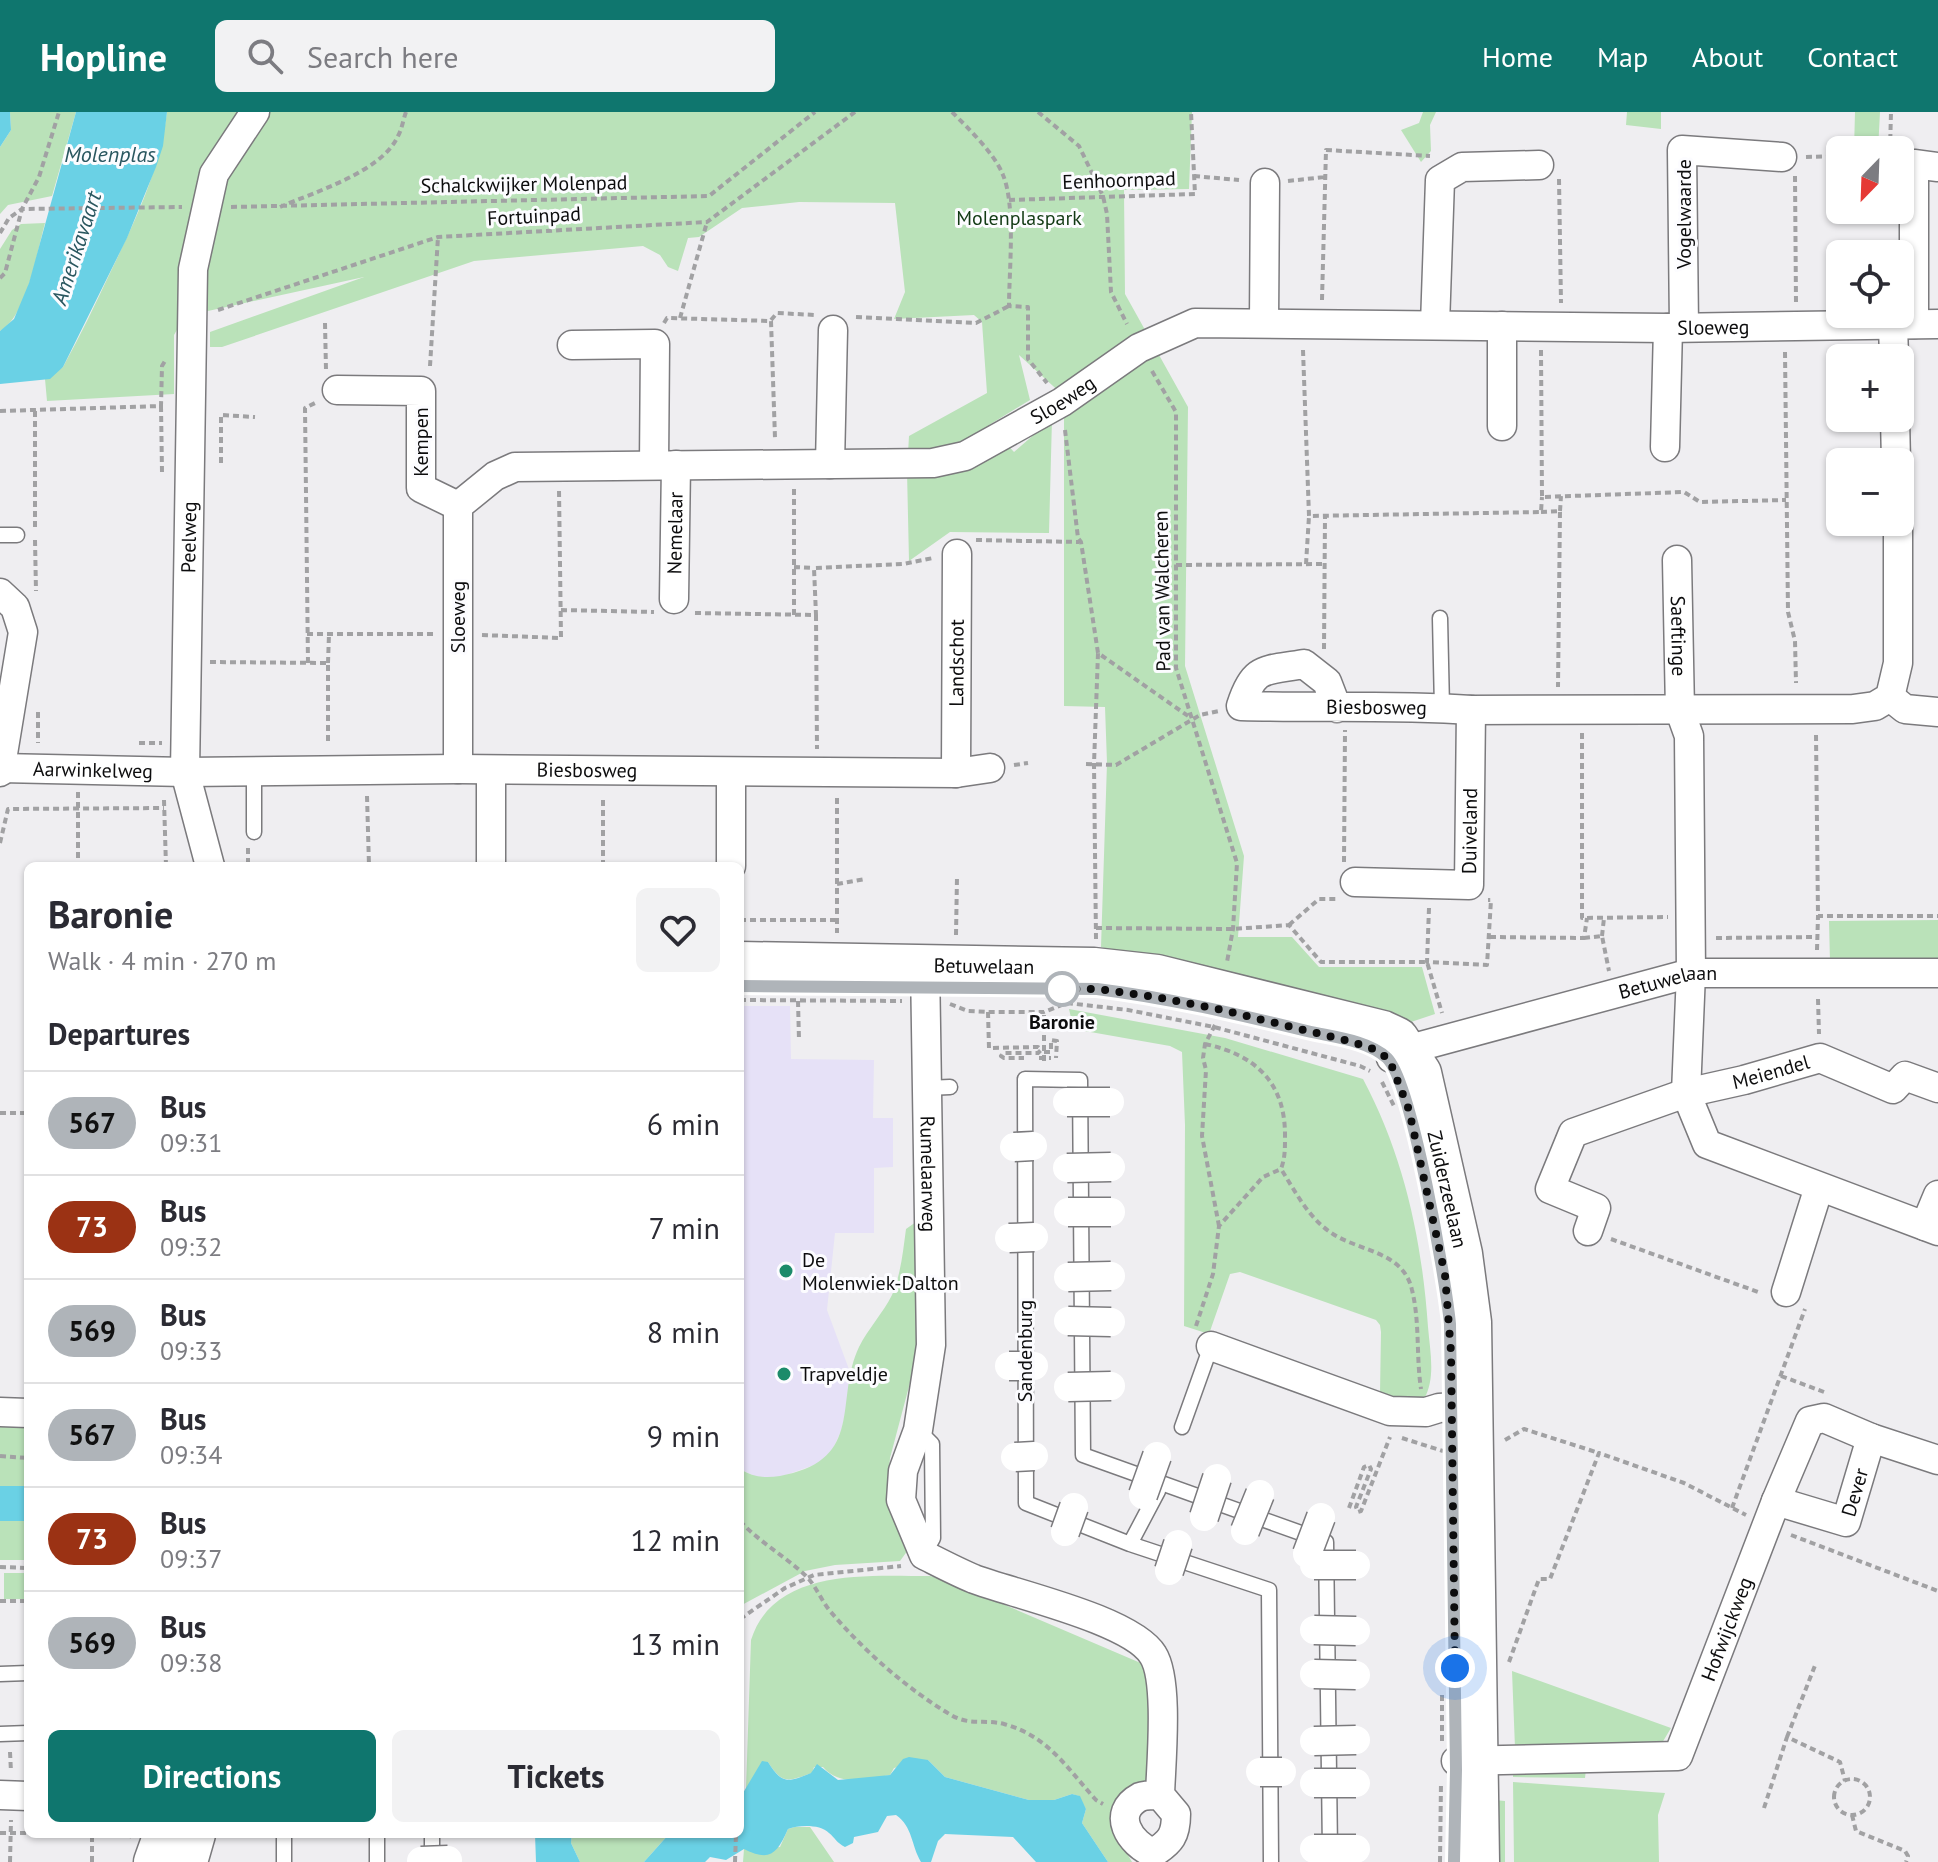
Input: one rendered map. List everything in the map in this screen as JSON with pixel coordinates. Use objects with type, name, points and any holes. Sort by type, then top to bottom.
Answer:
[{"type":"street","name":"Peelweg","points":[[209,862],[175,771],[188,662],[193,269],[217,167],[255,112]]},
{"type":"street","name":"Vogelwaarde","points":[[1676,327],[1682,150],[1788,157]]},
{"type":"street","points":[[1903,344],[1915,324],[1914,164],[1938,167]]},
{"type":"street","points":[[1435,325],[1440,180],[1462,167],[1539,165]]},
{"type":"street","points":[[1264,322],[1265,183]]},
{"type":"street","points":[[830,464],[837,321]]},
{"type":"street","name":"Sloeweg","points":[[458,769],[458,506],[495,476],[515,467],[933,463],[965,456],[1062,402],[1139,348],[1195,323],[1676,327],[1915,324]]},
{"type":"street","points":[[1502,326],[1502,426]]},
{"type":"street","points":[[1665,447],[1676,327]]},
{"type":"street","points":[[572,345],[655,344],[665,465]]},
{"type":"street","name":"Kempen","points":[[332,386],[421,391],[421,488],[458,506]]},
{"type":"street","name":"Nemelaar","points":[[665,465],[671,608]]},
{"type":"street","points":[[1898,536],[1898,663],[1890,697],[1905,709],[1938,712]]},
{"type":"street","name":"Landschot","points":[[956,773],[957,554]]},
{"type":"street","name":"Saeftinge","points":[[1677,560],[1680,711]]},
{"type":"street","name":"Aarwinkelweg","points":[[0,593],[15,607],[23,632],[0,770],[175,771]]},
{"type":"street","points":[[1241,706],[1248,683],[1261,671],[1304,664],[1327,682],[1341,708]]},
{"type":"street","name":"Biesbosweg","points":[[1241,706],[1680,711],[1875,706],[1890,697]]},
{"type":"street","name":"Duiveland","points":[[1348,883],[1469,885],[1471,710]]},
{"type":"street","points":[[1680,711],[1689,736],[1691,973],[1686,1093],[1707,1144],[1932,1228],[1938,1195]]},
{"type":"street","name":"Biesbosweg","points":[[175,771],[458,769],[956,773],[990,768]]},
{"type":"street","points":[[491,770],[491,862]]},
{"type":"street","points":[[731,772],[731,862]]},
{"type":"street","name":"Betuwelaan","points":[[744,962],[933,974],[1156,997],[1397,1054],[1691,973],[1938,973]]},
{"type":"street","name":"Betuwelaan","points":[[744,986],[933,974]]},
{"type":"street","name":"Rumelaarweg","points":[[924,1555],[901,1500],[903,1471],[918,1430],[931,1345],[938,1088],[933,974]]},
{"type":"street","name":"Zuiderzeelaan","points":[[1397,1054],[1445,1275],[1450,1324],[1447,1408],[1454,1862]]},
{"type":"street","name":"Meiendel","points":[[1686,1093],[1820,1058],[1893,1089],[1905,1076],[1938,1088]]},
{"type":"street","points":[[1588,1231],[1596,1208],[1550,1189],[1573,1133],[1686,1093]]},
{"type":"street","points":[[1067,1102],[1110,1102]]},
{"type":"street","points":[[1067,1168],[1111,1167]]},
{"type":"street","points":[[1784,1296],[1819,1187]]},
{"type":"street","points":[[1068,1212],[1111,1212]]},
{"type":"street","points":[[1068,1277],[1111,1276]]},
{"type":"street","points":[[1068,1321],[1111,1322]]},
{"type":"street","points":[[1207,1356],[1390,1411],[1447,1408]]},
{"type":"street","points":[[1068,1387],[1111,1386]]},
{"type":"street","points":[[0,1412],[24,1413]]},
{"type":"street","name":"Hofwijckweg","points":[[1454,1761],[1678,1756],[1810,1421],[1824,1418],[1871,1438],[1938,1460]]},
{"type":"street","name":"Dever","points":[[1772,1514],[1846,1522],[1871,1438]]},
{"type":"street","points":[[1204,1517],[1217,1478]]},
{"type":"street","points":[[1245,1531],[1260,1494]]},
{"type":"street","points":[[1321,1517],[1311,1559],[1356,1565]]},
{"type":"street","points":[[924,1555],[973,1579],[1065,1607],[1141,1641],[1154,1655],[1161,1680],[1160,1795],[1176,1814],[1176,1831],[1169,1843],[1153,1853],[1138,1847],[1128,1835],[1126,1815],[1129,1807],[1142,1796],[1160,1795]]},
{"type":"street","points":[[1314,1630],[1356,1631]]},
{"type":"street","points":[[1314,1674],[1356,1675]]},
{"type":"street","points":[[1314,1741],[1356,1740]]},
{"type":"street","name":"Zuiderzeelaan","points":[[1454,1761],[1479,1862]]},
{"type":"street","points":[[1314,1783],[1356,1783]]},
{"type":"street","points":[[187,1862],[194,1838]]},
{"type":"street","points":[[1322,1855],[1356,1849]]},
{"type":"lane","points":[[0,535],[17,535]]},
{"type":"lane","points":[[1440,618],[1442,708]]},
{"type":"lane","points":[[254,771],[254,832]]},
{"type":"lane","name":"Sandenburg","points":[[1045,1079],[1025,1079],[1018,1087],[1026,1503],[1130,1544],[1269,1590],[1271,1862]]},
{"type":"lane","points":[[1045,1079],[1080,1080],[1083,1455],[1158,1474],[1326,1542],[1322,1855]]},
{"type":"lane","points":[[1182,1427],[1207,1356]]},
{"type":"lane","points":[[1130,1544],[1158,1474]]},
{"type":"lane","points":[[0,1674],[24,1673]]},
{"type":"lane","points":[[284,1838],[284,1862]]},
{"type":"lane","points":[[377,1838],[377,1862]]},
{"type":"lane","points":[[432,1838],[434,1861]]},
{"type":"path","points":[[0,278],[5,273],[22,209],[39,177],[59,112]]},
{"type":"path","points":[[277,208],[375,163],[398,139],[406,112]]},
{"type":"path","name":"Schalckwijker Molenpad","points":[[22,209],[277,208],[709,196],[815,112]]},
{"type":"path","points":[[680,318],[707,222],[855,112]]},
{"type":"path","points":[[952,112],[972,132],[1003,174],[1009,200],[1009,306]]},
{"type":"path","name":"Pad van Walcheren","points":[[1038,112],[1079,146],[1103,196],[1107,214],[1111,292],[1176,412],[1176,668],[1237,863],[1233,929]]},
{"type":"path","name":"Eenhoornpad","points":[[1009,200],[1195,194],[1191,112]]},
{"type":"path","points":[[1890,136],[1891,112]]},
{"type":"path","points":[[1306,564],[1312,323],[1326,150],[1442,157],[1450,175]]},
{"type":"path","points":[[1826,156],[1788,157],[1797,250],[1790,326],[1786,500],[1788,612],[1806,709],[1818,916],[1938,916]]},
{"type":"path","points":[[1539,165],[1559,170],[1541,512]]},
{"type":"path","points":[[1194,176],[1265,183],[1325,177]]},
{"type":"path","points":[[0,233],[9,218],[22,209]]},
{"type":"path","name":"Fortuinpad","points":[[192,319],[438,237],[707,222]]},
{"type":"path","points":[[421,391],[429,370],[438,237]]},
{"type":"path","points":[[794,615],[794,567],[771,321],[777,313],[837,321],[976,323],[1009,306],[1028,307],[1028,359],[1062,402],[1078,538],[1098,653],[1094,764],[1096,949]]},
{"type":"path","points":[[655,344],[667,318],[771,321]]},
{"type":"path","points":[[0,411],[161,406],[162,366],[192,319]]},
{"type":"path","points":[[325,323],[332,386]]},
{"type":"path","points":[[305,408],[308,663]]},
{"type":"path","points":[[35,410],[36,604]]},
{"type":"path","points":[[221,463],[221,415],[255,417]]},
{"type":"path","points":[[307,634],[561,638],[559,466]]},
{"type":"path","points":[[1542,497],[1684,492],[1700,502],[1786,500]]},
{"type":"path","points":[[1561,496],[1582,918],[1817,937]]},
{"type":"path","points":[[1309,516],[1560,511]]},
{"type":"path","points":[[1323,679],[1325,516]]},
{"type":"path","points":[[957,554],[972,540],[1081,542]]},
{"type":"path","points":[[794,567],[903,564]]},
{"type":"path","points":[[1176,565],[1325,564]]},
{"type":"path","points":[[814,568],[837,884],[837,944]]},
{"type":"path","points":[[561,610],[671,608],[816,615]]},
{"type":"path","points":[[329,634],[329,771]]},
{"type":"path","points":[[1098,653],[1193,719]]},
{"type":"path","points":[[188,662],[328,663]]},
{"type":"path","points":[[1086,764],[1116,765],[1200,715],[1241,706]]},
{"type":"path","points":[[1096,928],[1233,929],[1289,925],[1319,899],[1348,883],[1341,708]]},
{"type":"path","points":[[38,712],[38,744]]},
{"type":"path","points":[[78,770],[78,862]]},
{"type":"path","points":[[166,862],[164,808],[175,771]]},
{"type":"path","points":[[603,771],[603,862]]},
{"type":"path","points":[[353,796],[367,796],[369,862]]},
{"type":"path","points":[[0,843],[8,809],[164,808]]},
{"type":"path","points":[[957,877],[933,974],[943,1001],[968,1011],[988,1012],[1044,1012],[1067,1003],[1128,1010],[1214,1027],[1360,1066],[1376,1074],[1395,1108]]},
{"type":"path","points":[[837,884],[865,879]]},
{"type":"path","points":[[1429,900],[1427,962],[1449,1038]]},
{"type":"path","points":[[1289,925],[1321,962],[1487,965],[1491,900],[1482,900]]},
{"type":"path","points":[[1584,938],[1587,918]]},
{"type":"path","points":[[1604,918],[1602,936],[1614,994]]},
{"type":"path","points":[[744,920],[837,920]]},
{"type":"path","points":[[1489,937],[1602,936]]},
{"type":"path","points":[[744,1000],[798,1001],[933,974]]},
{"type":"path","points":[[798,1001],[799,1040]]},
{"type":"path","points":[[988,1012],[989,1048],[1038,1047],[1041,1050],[1038,1053],[1004,1053],[1001,1056],[1054,1058],[1057,1041],[1051,1040],[1051,1052],[1044,1052]]},
{"type":"path","points":[[1044,1012],[1045,1079]]},
{"type":"path","points":[[1207,1356],[1193,1335],[1213,1274],[1219,1226],[1202,1136],[1206,1070],[1203,1058],[1205,1044],[1214,1027]]},
{"type":"path","points":[[1205,1044],[1229,1049],[1251,1062],[1269,1080],[1280,1098],[1285,1126],[1281,1169],[1263,1177],[1219,1226]]},
{"type":"path","points":[[0,1113],[24,1113]]},
{"type":"path","points":[[1281,1169],[1306,1208],[1330,1233],[1383,1255],[1403,1268],[1412,1289],[1419,1374],[1447,1408],[1440,1451]]},
{"type":"path","points":[[1588,1231],[1784,1296],[1806,1309],[1732,1508]]},
{"type":"path","points":[[1349,1508],[1364,1467],[1369,1465],[1371,1469],[1356,1507],[1361,1511],[1391,1435]]},
{"type":"path","points":[[1506,1669],[1539,1579],[1550,1579],[1599,1453],[1684,1483],[1732,1508],[1772,1514],[1938,1591]]},
{"type":"path","points":[[0,1456],[24,1458]]},
{"type":"path","points":[[744,1524],[808,1578],[830,1610],[872,1653],[919,1693],[953,1716],[971,1723],[1000,1723],[1047,1744],[1096,1800],[1126,1815]]},
{"type":"path","points":[[744,1616],[785,1588],[808,1578],[913,1564],[924,1555]]},
{"type":"path","points":[[0,1567],[24,1568]]},
{"type":"path","points":[[0,1601],[24,1601]]},
{"type":"path","points":[[1764,1808],[1816,1663]]},
{"type":"path","points":[[1440,1862],[1454,1761],[1442,1688]]},
{"type":"path","points":[[5,1734],[13,1796],[10,1862]]},
{"type":"path","points":[[1787,1737],[1840,1762],[1845,1781]]},
{"type":"path","points":[[1857,1780],[1869,1793],[1867,1806],[1852,1815],[1839,1810],[1834,1800],[1835,1790],[1845,1781],[1857,1780]]},
{"type":"path","points":[[1852,1815],[1856,1831],[1905,1851],[1908,1856],[1906,1862]]},
{"type":"path","points":[[0,1833],[24,1833]]},
{"type":"path","points":[[92,1838],[92,1862]]},
{"type":"path","points":[[735,1862],[736,1838]]},
{"type":"path","points":[[728,1862],[735,1853]]},
{"type":"shaded area","name":"De Molenwiek-Dalton","points":[[744,1006],[790,1006],[791,1059],[874,1060],[873,1118],[893,1118],[893,1167],[874,1168],[874,1233],[835,1233],[827,1310],[850,1372],[841,1431],[831,1453],[820,1463],[780,1477],[758,1478],[744,1471]]},
{"type":"green space","points":[[10,112],[76,112],[52,196],[8,205],[0,214],[0,147],[11,130]]},
{"type":"green space","name":"Molenplaspark","points":[[167,112],[1192,112],[1189,189],[1124,190],[1125,294],[1188,407],[1185,666],[1244,856],[1238,937],[1292,937],[1319,967],[1422,967],[1435,1014],[1411,1022],[1236,974],[1209,977],[1101,947],[1107,763],[1105,707],[1064,706],[1064,396],[1019,355],[1030,400],[989,425],[1014,452],[1052,419],[1049,533],[950,532],[909,561],[909,436],[987,393],[982,322],[974,315],[894,319],[905,292],[895,203],[799,202],[742,208],[699,237],[688,238],[678,271],[668,267],[660,255],[643,246],[474,261],[222,347],[210,347],[210,332],[364,277],[185,316],[174,335],[174,394],[47,401],[45,379],[63,367],[137,214],[159,154]]},
{"type":"green space","points":[[1423,112],[1436,112],[1430,125],[1431,151],[1421,162],[1401,130],[1419,123]]},
{"type":"green space","points":[[1627,112],[1661,112],[1661,129],[1626,125]]},
{"type":"green space","points":[[1855,112],[1880,112],[1879,136],[1854,136]]},
{"type":"green space","points":[[45,223],[24,298],[9,323],[0,331],[0,249],[12,230],[21,224]]},
{"type":"green space","points":[[1938,920],[1938,961],[1830,962],[1829,921]]},
{"type":"green space","points":[[1069,1009],[1225,1038],[1363,1079],[1390,1138],[1416,1231],[1431,1364],[1430,1382],[1424,1399],[1409,1403],[1380,1393],[1381,1332],[1376,1320],[1240,1272],[1230,1274],[1209,1334],[1184,1326],[1185,1125],[1182,1052],[1170,1046],[1079,1030],[1072,1022]]},
{"type":"green space","points":[[923,1217],[916,1360],[890,1458],[888,1485],[893,1514],[908,1550],[900,1561],[835,1565],[805,1571],[744,1604],[744,1472],[766,1477],[793,1473],[815,1464],[829,1452],[843,1422],[852,1366],[859,1347],[892,1295],[900,1271],[906,1229]]},
{"type":"green space","points":[[0,1425],[24,1425],[24,1486],[0,1486]]},
{"type":"green space","points":[[0,1521],[24,1521],[24,1560],[0,1560]]},
{"type":"green space","points":[[4,1573],[24,1573],[24,1599],[4,1599]]},
{"type":"green space","points":[[930,1576],[949,1581],[1143,1664],[1153,1674],[1151,1772],[1144,1783],[1124,1848],[1132,1862],[1108,1862],[1082,1823],[1086,1809],[1079,1796],[1072,1794],[1054,1800],[1029,1800],[945,1777],[928,1760],[894,1768],[890,1775],[854,1780],[837,1777],[823,1767],[814,1767],[812,1773],[797,1778],[781,1778],[768,1762],[746,1789],[751,1640],[763,1616],[780,1599],[826,1581],[853,1577]]},
{"type":"green space","points":[[1512,1671],[1671,1728],[1659,1748],[1515,1748]]},
{"type":"green space","points":[[1513,1766],[1586,1769],[1585,1778],[1513,1777]]},
{"type":"green space","points":[[1513,1782],[1665,1793],[1658,1815],[1659,1862],[1514,1862]]},
{"type":"green space","points":[[1494,1800],[1505,1801],[1505,1862],[1495,1862]]},
{"type":"green space","points":[[810,1827],[834,1862],[743,1862],[744,1849],[780,1847],[788,1829]]},
{"type":"green space","points":[[572,1838],[665,1838],[644,1862],[580,1862]]},
{"type":"water","points":[[0,112],[10,112],[11,130],[0,147]]},
{"type":"water","points":[[76,112],[167,112],[163,146],[127,238],[63,367],[50,379],[0,384],[0,331],[14,319],[29,283]]},
{"type":"water","points":[[0,1486],[24,1486],[24,1521],[0,1521]]},
{"type":"water","points":[[903,1759],[928,1760],[945,1777],[1029,1800],[1054,1800],[1072,1794],[1080,1796],[1086,1809],[1082,1823],[1108,1862],[1036,1862],[1013,1837],[945,1834],[938,1841],[931,1862],[921,1862],[909,1831],[896,1815],[887,1816],[878,1832],[854,1837],[853,1843],[845,1847],[825,1830],[803,1826],[788,1829],[776,1850],[766,1855],[744,1849],[726,1860],[710,1857],[705,1862],[644,1862],[665,1838],[744,1838],[744,1791],[762,1761],[768,1762],[786,1780],[811,1773],[817,1764],[838,1780],[890,1775]]},
{"type":"water","points":[[535,1838],[572,1838],[580,1862],[536,1862]]},
{"type":"bus line","name":"567","points":[[744,986],[1097,989],[1218,1009],[1349,1041],[1371,1048],[1389,1059],[1409,1110],[1445,1275],[1450,1324],[1456,1770],[1454,1862]]},
{"type":"place","name":"Baronie","points":[[1062,989]]},
{"type":"place","name":"De Molenwiek-Dalton","points":[[786,1271]]},
{"type":"place","name":"Trapveldje","points":[[784,1374]]},
{"type":"route","points":[[1062,989],[1097,989],[1218,1009],[1349,1041],[1371,1048],[1389,1059],[1409,1110],[1445,1275],[1451,1352],[1455,1668]]},
{"type":"water label","name":"Molenplas","points":[[110,154]]},
{"type":"water label","name":"Amerikavaart","points":[[76,248]]}]
